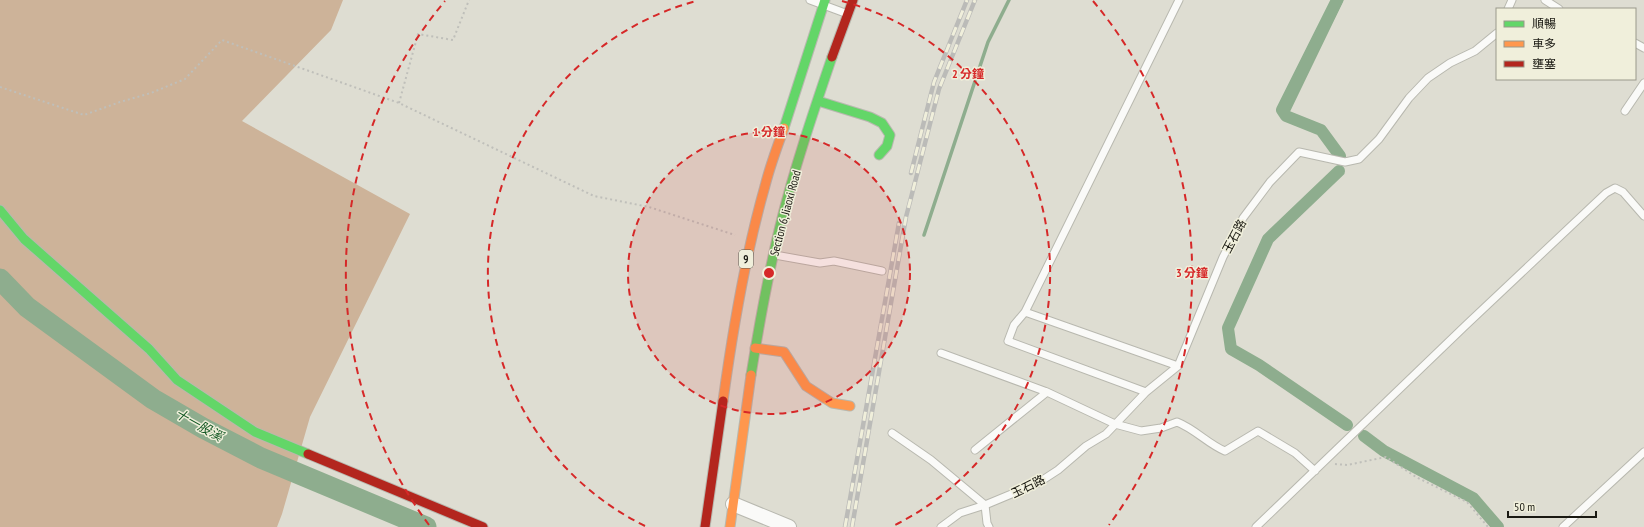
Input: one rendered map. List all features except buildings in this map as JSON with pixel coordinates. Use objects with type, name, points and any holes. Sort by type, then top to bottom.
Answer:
[{"type":"main road","name":"Section 6, Jiaoxi Road","points":[[730,527],[755,348],[773,255],[789,192],[847,13],[853,0]]},
{"type":"main road","name":"9","points":[[705,527],[730,349],[751,240],[767,178],[824,3]]},
{"type":"main road","points":[[818,101],[870,117],[882,123],[890,136],[887,146],[880,156]]},
{"type":"main road","points":[[0,210],[24,239],[149,349],[177,380],[255,432],[483,527]]},
{"type":"main road","points":[[755,348],[784,352],[806,386],[832,403],[850,406]]},
{"type":"street","points":[[733,504],[789,527]]},
{"type":"lane","points":[[810,0],[824,3],[847,13]]},
{"type":"lane","points":[[1146,392],[1008,341],[1014,325],[1025,312],[1179,0]]},
{"type":"lane","points":[[1545,0],[1557,8]]},
{"type":"lane","name":"玉石路","points":[[941,527],[960,513],[985,505],[1038,483],[1058,470],[1086,446],[1106,434],[1146,392],[1178,366],[1222,258],[1243,218],[1270,182],[1299,152],[1345,162],[1359,159],[1379,139],[1409,98],[1428,78],[1450,63],[1475,51],[1496,34]]},
{"type":"lane","points":[[1625,111],[1644,83]]},
{"type":"lane","points":[[1256,527],[1606,193],[1615,188],[1623,192],[1644,216]]},
{"type":"lane","points":[[773,255],[820,263],[834,261],[882,271]]},
{"type":"lane","points":[[1025,312],[1178,366]]},
{"type":"lane","points":[[941,353],[1047,392],[1115,424],[1141,431],[1161,428],[1177,422],[1188,426],[1213,446],[1225,451],[1258,431],[1295,453],[1315,471]]},
{"type":"lane","points":[[975,450],[1047,392]]},
{"type":"lane","points":[[892,433],[930,460],[985,505],[987,523],[989,527]]},
{"type":"lane","points":[[1563,527],[1644,452]]},
{"type":"path","points":[[399,103],[418,34],[452,40],[469,0]]},
{"type":"path","points":[[0,87],[84,115],[185,80],[222,40],[399,103],[594,196],[649,207],[751,240]]},
{"type":"path","points":[[1327,458],[1332,464],[1347,465],[1386,457],[1416,477],[1468,502],[1488,527]]},
{"type":"shaded area","points":[[0,0],[343,0],[331,30],[242,121],[410,214],[310,417],[277,527],[0,527]]},
{"type":"waterway","points":[[924,235],[988,42],[1009,0]]},
{"type":"waterway","points":[[1337,0],[1282,110],[1286,116],[1321,130],[1340,156]]},
{"type":"waterway","points":[[1286,116],[1342,0]]},
{"type":"waterway","points":[[1339,171],[1268,239],[1228,328],[1231,349],[1259,365],[1347,425]]},
{"type":"waterway","name":"十一股溪","points":[[0,279],[27,307],[153,399],[203,428],[261,458],[426,527]]},
{"type":"waterway","points":[[1364,436],[1384,451],[1473,498],[1498,527]]},
{"type":"railway","points":[[911,173],[934,82],[967,0]]},
{"type":"railway","points":[[852,527],[906,217],[939,89],[975,0]]},
{"type":"railway","points":[[845,527],[899,223]]},
{"type":"traffic: fast","points":[[784,128],[825,0]]},
{"type":"traffic: fast","points":[[751,375],[764,300],[785,205],[832,57]]},
{"type":"traffic: fast","points":[[818,101],[870,117],[882,123],[890,135],[887,146],[879,155]]},
{"type":"traffic: fast","points":[[0,210],[24,239],[149,349],[177,380],[255,432],[308,454]]},
{"type":"traffic: slow","points":[[723,401],[735,319],[751,239],[769,171],[784,128]]},
{"type":"traffic: slow","points":[[755,348],[784,352],[806,386],[832,403],[850,406]]},
{"type":"traffic: slow","points":[[730,527],[751,375]]},
{"type":"traffic: jam","points":[[832,57],[853,0]]},
{"type":"traffic: jam","points":[[705,527],[723,401]]},
{"type":"traffic: jam","points":[[308,454],[483,527]]}]
